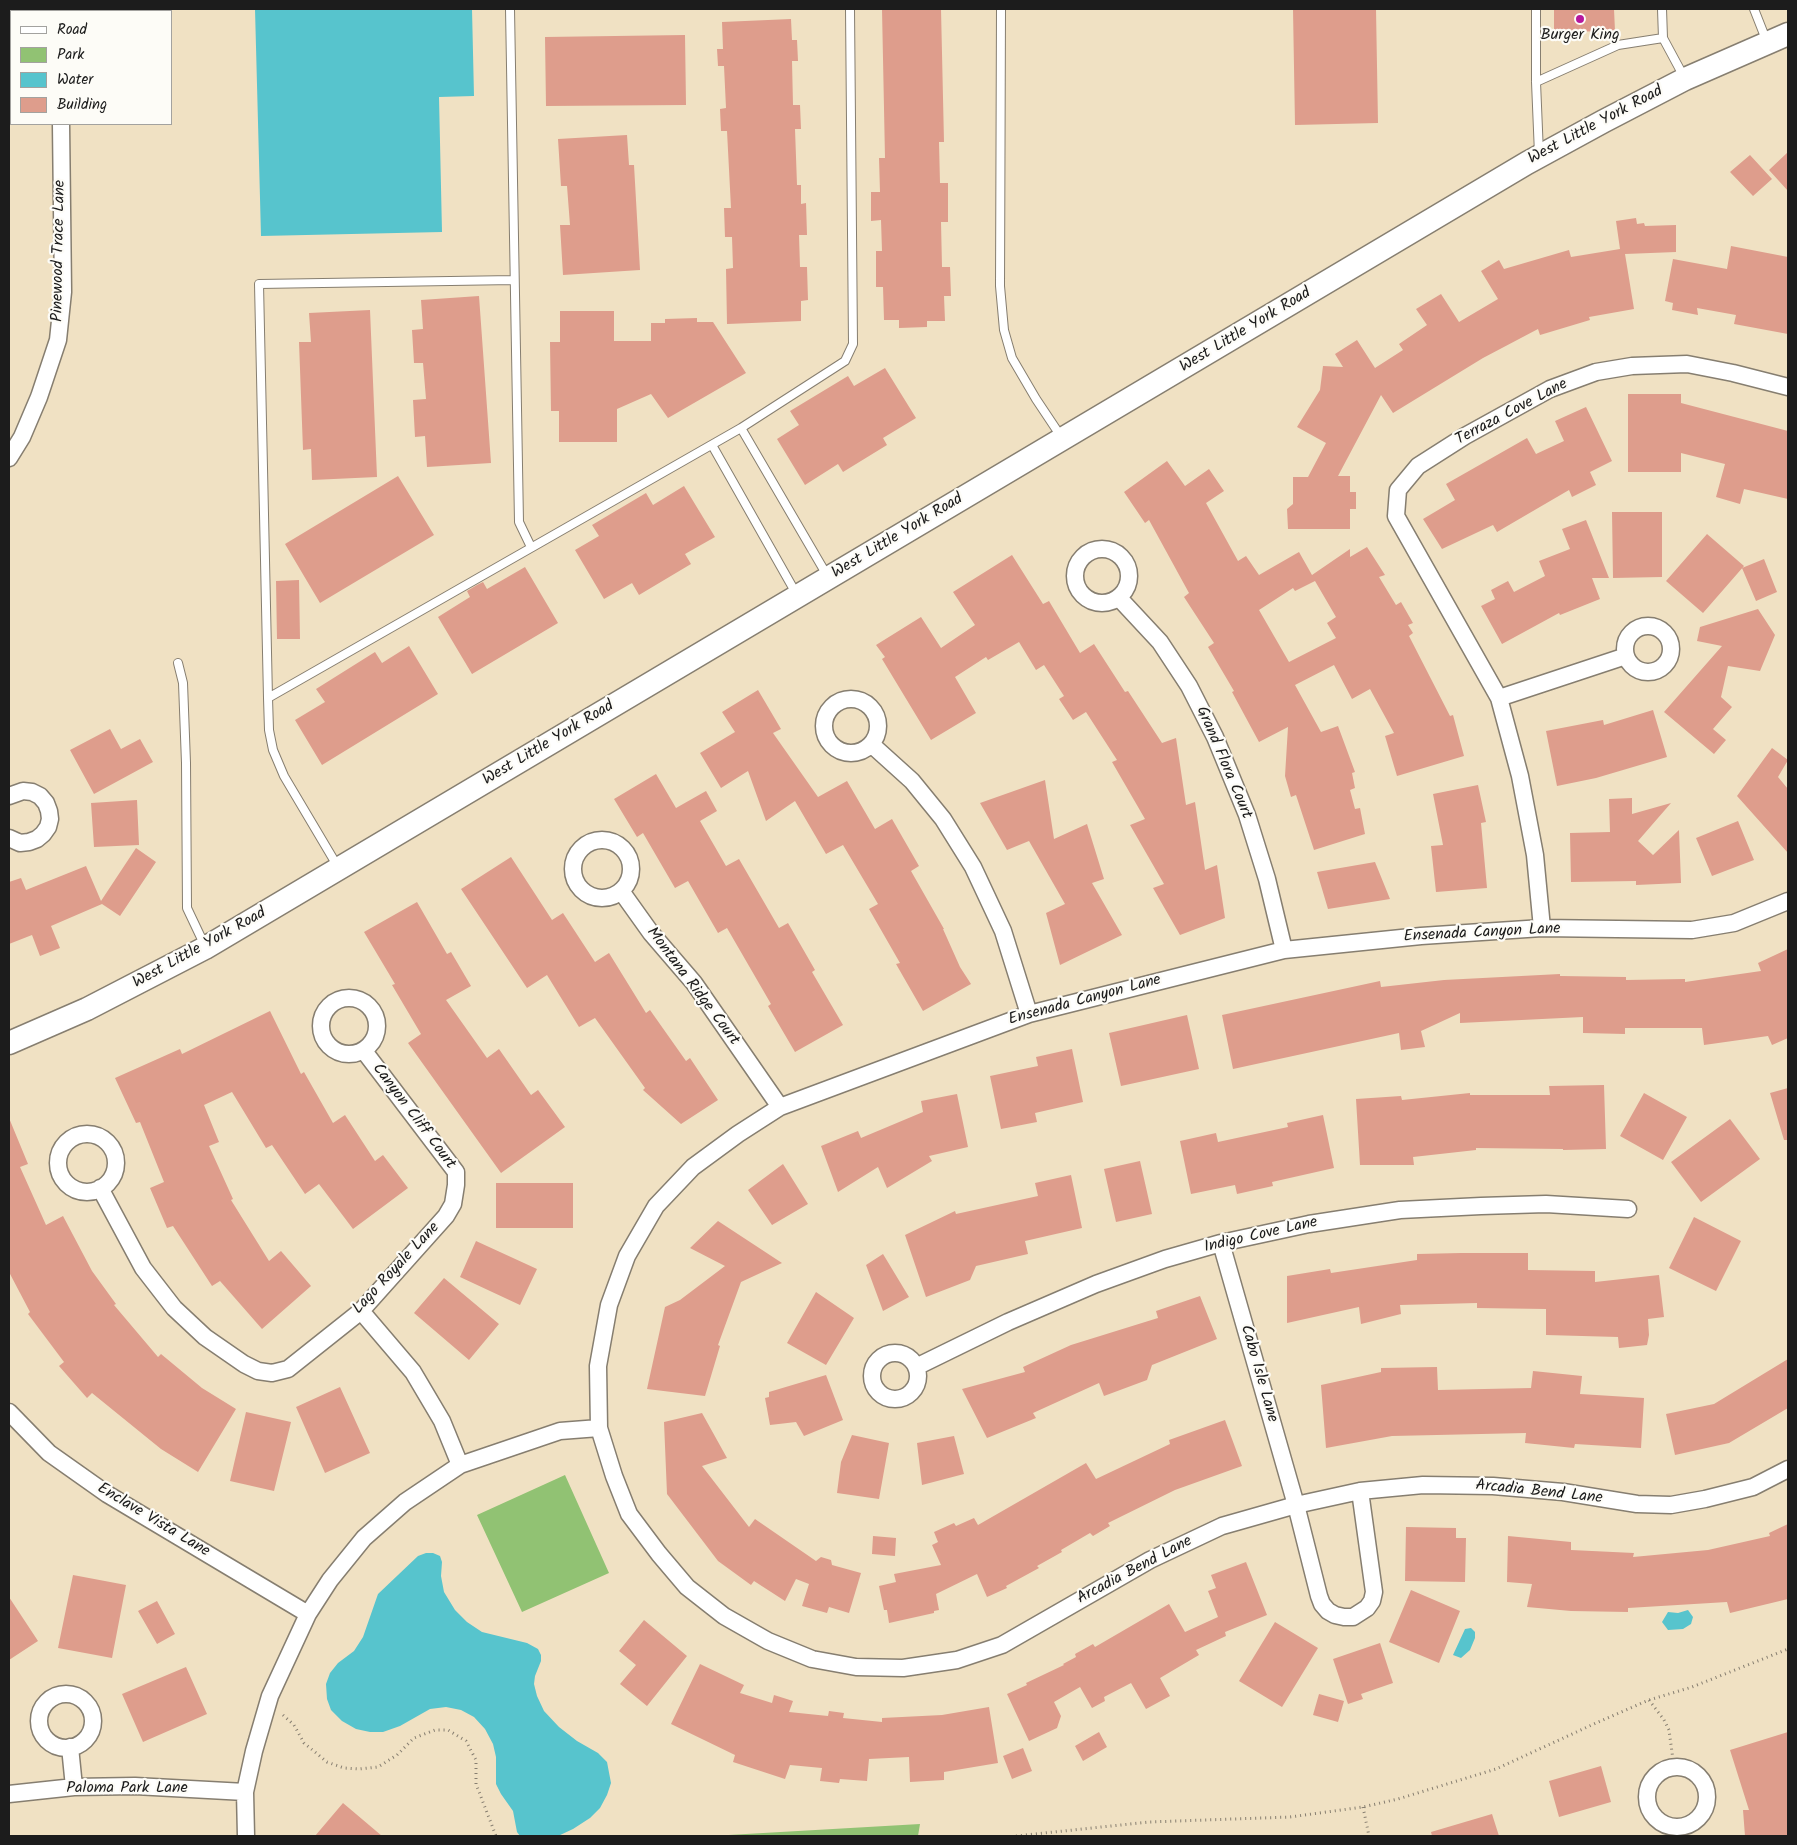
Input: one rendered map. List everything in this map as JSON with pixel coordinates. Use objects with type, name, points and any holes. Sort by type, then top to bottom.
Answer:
[{"type":"main road","name":"West Little York Road","points":[[9,1043],[87,1010],[205,948],[1539,156],[1685,79],[1788,34]]},
{"type":"street","name":"Pinewood Trace Lane","points":[[9,458],[22,437],[39,397],[58,340],[63,292],[61,125]]},
{"type":"street","name":"Terraza Cove Lane","points":[[1499,698],[1396,516],[1398,490],[1418,466],[1465,436],[1550,389],[1596,372],[1632,366],[1687,364],[1788,387]]},
{"type":"street","name":"Grand Flora Court","points":[[1119,598],[1160,642],[1189,686],[1215,737],[1247,815],[1267,878],[1284,950]]},
{"type":"street","points":[[1542,928],[1535,855],[1520,776],[1499,698],[1626,656]]},
{"type":"street","points":[[872,744],[912,780],[943,819],[974,867],[1003,932],[1029,1014]]},
{"type":"street","points":[[9,796],[23,791],[32,792],[40,796],[46,802],[50,819],[48,827],[37,839],[29,842],[20,842],[9,838]]},
{"type":"street","name":"Montana Ridge Court","points":[[621,892],[651,933],[694,984],[780,1108]]},
{"type":"street","name":"Ensenada Canyon Lane","points":[[599,1428],[598,1366],[609,1305],[627,1256],[656,1206],[693,1168],[738,1134],[780,1108],[1029,1014],[1284,950],[1421,936],[1542,928],[1692,930],[1734,923],[1788,901]]},
{"type":"street","name":"Canyon Cliff Court","points":[[364,1051],[456,1172],[456,1185]]},
{"type":"street","name":"Lago Royale Lane","points":[[100,1188],[143,1268],[174,1308],[205,1337],[244,1364],[258,1371],[272,1373],[288,1369],[361,1311],[446,1216],[454,1204],[456,1185]]},
{"type":"street","name":"Indigo Cove Lane","points":[[916,1367],[1008,1322],[1096,1284],[1165,1259],[1309,1224],[1400,1210],[1546,1204],[1628,1210]]},
{"type":"street","name":"Cabo Isle Lane","points":[[1221,1244],[1296,1505],[1322,1604],[1335,1615],[1352,1617],[1360,1614],[1372,1601],[1374,1592],[1360,1491]]},
{"type":"street","points":[[361,1311],[413,1372],[442,1421],[460,1465]]},
{"type":"street","name":"Enclave Vista Lane","points":[[9,1412],[49,1453],[107,1494],[308,1614]]},
{"type":"street","points":[[246,1836],[246,1792],[254,1751],[270,1696],[308,1614],[330,1580],[364,1538],[405,1502],[460,1465],[560,1431],[599,1428]]},
{"type":"street","name":"Arcadia Bend Lane","points":[[599,1428],[614,1476],[629,1514],[687,1587],[724,1616],[768,1641],[812,1659],[856,1667],[903,1668],[957,1660],[1002,1645],[1150,1560],[1222,1526],[1296,1505],[1360,1491],[1423,1485],[1492,1486],[1563,1492],[1637,1504],[1671,1505],[1753,1487],[1788,1469]]},
{"type":"street","points":[[70,1747],[74,1787]]},
{"type":"street","points":[[1674,1767],[1694,1772],[1706,1788],[1707,1799],[1705,1809],[1692,1830],[1682,1826],[1672,1826],[1663,1823],[1650,1810],[1647,1800],[1651,1782],[1657,1775],[1674,1767]]},
{"type":"street","name":"Paloma Park Lane","points":[[9,1794],[74,1787],[134,1786],[246,1792]]},
{"type":"lane","points":[[510,9],[519,522],[531,547]]},
{"type":"lane","points":[[268,698],[712,445],[845,361],[853,344],[850,9]]},
{"type":"lane","points":[[1001,9],[1000,286],[1004,330],[1012,358],[1036,399],[1064,439]]},
{"type":"lane","points":[[1536,9],[1539,156]]},
{"type":"lane","points":[[1662,9],[1663,38],[1685,79]]},
{"type":"lane","points":[[1754,9],[1767,43]]},
{"type":"lane","points":[[1536,82],[1618,45],[1663,38]]},
{"type":"lane","points":[[339,868],[284,776],[273,750],[269,730],[260,284],[514,280]]},
{"type":"lane","points":[[741,428],[829,578]]},
{"type":"lane","points":[[712,445],[798,596]]},
{"type":"lane","points":[[178,663],[183,683],[186,762],[186,908],[205,948]]},
{"type":"path","points":[[1016,1836],[1149,1822],[1290,1817],[1363,1807],[1430,1790],[1496,1769],[1649,1700],[1692,1687],[1788,1649]]},
{"type":"path","points":[[1649,1700],[1669,1730],[1674,1767]]},
{"type":"path","points":[[266,1711],[284,1715],[294,1725],[304,1743],[327,1762],[344,1768],[378,1767],[397,1755],[414,1738],[435,1730],[448,1730],[466,1741],[476,1760],[476,1784],[496,1836]]},
{"type":"path","points":[[1363,1807],[1370,1836]]},
{"type":"path","points":[[1073,1830],[1075,1836]]},
{"type":"green space","points":[[565,1475],[609,1573],[522,1612],[477,1515]]},
{"type":"green space","points":[[920,1824],[918,1836],[711,1836]]},
{"type":"water","points":[[255,9],[472,9],[474,96],[439,97],[442,232],[261,236]]},
{"type":"water","points":[[426,1553],[440,1556],[444,1592],[455,1610],[467,1622],[482,1632],[527,1643],[538,1649],[541,1661],[534,1684],[544,1711],[559,1727],[577,1741],[598,1753],[607,1762],[611,1783],[607,1795],[600,1808],[590,1818],[573,1829],[558,1836],[520,1836],[517,1832],[513,1811],[496,1784],[496,1757],[493,1744],[485,1729],[474,1717],[461,1710],[446,1707],[430,1709],[400,1726],[383,1732],[370,1732],[356,1729],[342,1721],[331,1710],[327,1699],[326,1684],[330,1673],[338,1663],[354,1651],[363,1637],[378,1594],[418,1556]]},
{"type":"water","points":[[1688,1610],[1693,1617],[1691,1624],[1683,1629],[1668,1630],[1662,1622],[1668,1612],[1678,1613]]},
{"type":"water","points":[[1471,1628],[1475,1632],[1475,1638],[1470,1650],[1461,1658],[1453,1655],[1465,1629]]},
{"type":"building","points":[[882,9],[941,9],[944,142],[939,142],[940,183],[948,183],[948,222],[941,222],[942,267],[950,267],[951,296],[944,296],[945,321],[927,321],[927,327],[899,328],[899,320],[884,320],[883,287],[876,287],[876,251],[882,251],[881,220],[871,221],[871,192],[880,192],[879,158],[885,158]]},
{"type":"building","points":[[1293,9],[1376,9],[1378,123],[1295,125]]},
{"type":"building","points":[[1554,9],[1614,9],[1615,31],[1554,32]]},
{"type":"building","points":[[791,19],[792,40],[797,40],[798,61],[792,61],[793,105],[800,105],[801,129],[795,129],[797,185],[801,185],[801,204],[806,203],[807,235],[799,235],[800,267],[807,267],[808,300],[801,301],[801,321],[727,324],[726,269],[733,268],[732,237],[725,237],[724,208],[731,208],[727,131],[721,131],[720,109],[726,108],[724,66],[718,66],[717,49],[723,49],[722,22]]},
{"type":"building","points":[[685,35],[686,105],[546,106],[545,37]]},
{"type":"building","points":[[627,135],[629,165],[634,165],[640,270],[563,275],[560,225],[570,225],[567,186],[561,186],[558,139]]},
{"type":"building","points":[[1788,152],[1788,191],[1769,170]]},
{"type":"building","points":[[1750,155],[1772,179],[1753,196],[1730,172]]},
{"type":"building","points":[[1636,218],[1637,224],[1644,223],[1645,226],[1676,225],[1676,252],[1625,254],[1634,309],[1589,317],[1590,320],[1540,335],[1538,329],[1483,358],[1393,413],[1381,395],[1338,476],[1350,476],[1350,492],[1356,492],[1356,509],[1350,509],[1350,529],[1288,529],[1287,509],[1293,504],[1293,477],[1308,477],[1326,443],[1297,427],[1320,390],[1323,366],[1343,367],[1335,354],[1357,340],[1375,368],[1403,350],[1399,344],[1427,325],[1416,309],[1441,294],[1459,322],[1498,299],[1481,271],[1499,260],[1504,269],[1569,250],[1571,257],[1620,249],[1616,221]]},
{"type":"building","points":[[1731,246],[1788,257],[1788,334],[1734,324],[1736,315],[1697,308],[1698,315],[1672,310],[1673,303],[1665,301],[1673,259],[1727,269]]},
{"type":"building","points":[[479,296],[491,463],[427,467],[425,436],[415,437],[413,400],[426,399],[423,363],[414,363],[412,330],[423,329],[421,300]]},
{"type":"building","points":[[370,310],[377,477],[312,480],[311,449],[303,450],[299,342],[311,342],[309,313]]},
{"type":"building","points":[[560,311],[614,311],[614,341],[651,341],[651,323],[665,323],[665,319],[697,318],[697,322],[713,322],[746,373],[668,418],[651,394],[617,409],[617,442],[559,442],[559,411],[551,411],[550,342],[560,342]]},
{"type":"building","points":[[885,368],[916,418],[883,438],[887,445],[843,472],[838,464],[805,485],[777,439],[799,425],[790,411],[848,376],[854,386]]},
{"type":"building","points":[[1628,394],[1681,394],[1681,403],[1788,431],[1788,499],[1744,489],[1740,504],[1716,497],[1725,464],[1681,453],[1681,472],[1628,472]]},
{"type":"building","points":[[1586,407],[1612,461],[1590,472],[1596,485],[1572,497],[1569,490],[1497,532],[1493,525],[1442,549],[1423,519],[1455,500],[1446,484],[1527,438],[1536,454],[1564,441],[1555,421]]},
{"type":"building","points":[[1167,461],[1185,486],[1209,469],[1224,491],[1206,503],[1238,561],[1246,556],[1259,575],[1299,552],[1312,575],[1350,549],[1350,557],[1367,547],[1385,575],[1379,577],[1396,605],[1401,602],[1413,623],[1408,625],[1413,633],[1409,636],[1450,716],[1453,715],[1464,756],[1397,776],[1385,736],[1394,733],[1370,689],[1352,699],[1334,665],[1295,685],[1321,732],[1338,726],[1355,772],[1352,773],[1355,788],[1350,790],[1355,809],[1360,808],[1365,834],[1314,850],[1296,795],[1291,797],[1285,776],[1288,727],[1259,742],[1232,692],[1234,691],[1208,647],[1214,643],[1184,597],[1189,593],[1149,520],[1145,523],[1124,492]],"holes":[[[1315,581],[1336,617],[1327,623],[1336,638],[1289,662],[1259,610],[1293,588],[1295,591]]]},
{"type":"building","points":[[398,476],[434,535],[320,603],[285,544]]},
{"type":"building","points":[[684,486],[715,537],[685,554],[691,564],[639,595],[632,583],[604,599],[575,550],[599,536],[592,525],[646,493],[653,505]]},
{"type":"building","points":[[1612,512],[1662,512],[1662,577],[1613,578]]},
{"type":"building","points":[[1586,520],[1609,578],[1592,578],[1600,599],[1560,615],[1559,613],[1502,644],[1481,606],[1495,599],[1491,590],[1508,581],[1514,592],[1545,576],[1539,561],[1570,549],[1562,529]]},
{"type":"building","points":[[1707,534],[1744,566],[1703,613],[1666,581]]},
{"type":"building","points":[[1012,555],[1043,604],[1049,601],[1080,653],[1094,644],[1125,692],[1128,691],[1162,743],[1176,738],[1186,805],[1195,802],[1205,870],[1217,865],[1225,918],[1180,935],[1153,888],[1164,884],[1130,825],[1145,819],[1112,762],[1117,760],[1086,712],[1073,720],[1059,699],[1064,696],[1044,665],[1036,670],[1019,642],[988,660],[986,657],[955,677],[976,713],[931,740],[882,659],[885,657],[876,645],[921,617],[941,648],[975,625],[953,592]]},
{"type":"building","points":[[1764,559],[1777,592],[1756,601],[1742,568]]},
{"type":"building","points":[[525,567],[558,623],[472,674],[438,617],[470,597],[467,591],[477,585],[483,582],[487,589]]},
{"type":"building","points":[[299,580],[300,639],[277,639],[276,581]]},
{"type":"building","points":[[1758,609],[1775,635],[1760,671],[1728,666],[1721,697],[1732,707],[1713,729],[1726,740],[1714,754],[1664,712],[1722,646],[1697,641],[1700,627]]},
{"type":"building","points":[[409,646],[438,694],[322,765],[295,720],[325,702],[316,689],[375,652],[382,663]]},
{"type":"building","points":[[758,690],[781,729],[773,733],[818,797],[847,781],[875,829],[892,819],[919,866],[911,871],[944,929],[960,967],[971,984],[923,1011],[896,964],[900,963],[869,909],[878,904],[843,845],[826,854],[795,801],[766,821],[748,771],[721,788],[700,753],[735,732],[722,712]]},
{"type":"building","points":[[1653,710],[1667,757],[1596,778],[1557,786],[1546,731],[1603,720],[1604,725]]},
{"type":"building","points":[[110,729],[121,749],[140,739],[153,762],[94,794],[70,750]]},
{"type":"building","points":[[1772,748],[1788,760],[1778,777],[1788,789],[1788,853],[1737,796]]},
{"type":"building","points":[[656,774],[676,808],[706,791],[717,811],[700,821],[726,866],[739,859],[779,928],[788,923],[815,970],[812,972],[843,1025],[795,1052],[768,1006],[771,1004],[727,928],[718,933],[688,881],[675,888],[643,833],[637,837],[614,799]]},
{"type":"building","points":[[1045,780],[1054,839],[1087,824],[1104,879],[1092,883],[1122,935],[1060,965],[1046,913],[1065,904],[1029,841],[1007,850],[980,803]]},
{"type":"building","points":[[1478,785],[1486,822],[1481,823],[1487,888],[1436,892],[1431,846],[1443,845],[1433,794]]},
{"type":"building","points":[[1632,798],[1632,814],[1671,803],[1638,841],[1653,855],[1679,830],[1681,883],[1636,885],[1636,881],[1571,882],[1570,833],[1610,832],[1609,799]]},
{"type":"building","points":[[137,800],[139,845],[94,847],[91,803]]},
{"type":"building","points":[[1738,821],[1754,860],[1712,876],[1696,838]]},
{"type":"building","points":[[136,848],[156,862],[120,916],[102,904],[51,926],[60,948],[40,956],[32,935],[9,944],[9,882],[21,878],[26,890],[86,866],[101,901]]},
{"type":"building","points":[[511,857],[552,920],[563,913],[595,962],[609,953],[646,1013],[650,1010],[686,1061],[690,1058],[718,1100],[681,1124],[643,1090],[645,1088],[595,1018],[579,1027],[547,975],[527,988],[461,889]]},
{"type":"building","points":[[1375,862],[1390,899],[1328,909],[1317,872]]},
{"type":"building","points":[[417,902],[447,954],[451,952],[471,986],[446,1000],[487,1058],[499,1049],[531,1095],[538,1090],[565,1127],[501,1173],[408,1043],[421,1034],[392,985],[395,984],[364,932]]},
{"type":"building","points":[[1788,949],[1788,1038],[1772,1045],[1768,1036],[1704,1045],[1702,1028],[1625,1028],[1625,1034],[1583,1033],[1583,1017],[1460,1023],[1460,1013],[1421,1031],[1425,1047],[1401,1050],[1399,1033],[1233,1069],[1222,1015],[1380,981],[1381,987],[1444,980],[1560,974],[1560,976],[1626,977],[1626,980],[1685,979],[1685,982],[1761,971],[1758,963]]},
{"type":"building","points":[[270,1011],[301,1074],[304,1072],[333,1123],[345,1115],[375,1161],[383,1155],[408,1188],[353,1229],[319,1184],[305,1194],[272,1145],[266,1148],[232,1092],[204,1105],[219,1142],[209,1146],[233,1199],[231,1200],[269,1261],[281,1251],[311,1286],[262,1329],[220,1281],[212,1286],[173,1226],[167,1228],[150,1188],[164,1182],[140,1122],[136,1123],[115,1078],[180,1049],[182,1054]]},
{"type":"building","points":[[1187,1015],[1199,1069],[1121,1086],[1109,1033]]},
{"type":"building","points":[[1072,1049],[1083,1102],[1035,1113],[1037,1122],[1001,1129],[990,1076],[1038,1066],[1036,1057]]},
{"type":"building","points":[[1604,1085],[1606,1149],[1476,1148],[1476,1150],[1413,1157],[1414,1165],[1360,1165],[1356,1099],[1401,1096],[1402,1100],[1470,1093],[1470,1095],[1550,1095],[1549,1086]]},
{"type":"building","points":[[1788,1088],[1788,1140],[1784,1140],[1770,1093]]},
{"type":"building","points":[[1644,1093],[1687,1117],[1663,1160],[1620,1136]]},
{"type":"building","points":[[957,1094],[968,1147],[929,1156],[932,1161],[887,1188],[878,1167],[838,1192],[821,1146],[858,1131],[861,1138],[923,1112],[921,1101]]},
{"type":"building","points":[[1323,1115],[1334,1168],[1272,1182],[1273,1186],[1237,1194],[1235,1185],[1191,1194],[1180,1141],[1216,1133],[1218,1142],[1288,1127],[1287,1123]]},
{"type":"building","points":[[9,1118],[28,1164],[20,1167],[46,1225],[63,1216],[92,1271],[116,1304],[114,1305],[158,1357],[161,1354],[202,1388],[236,1409],[198,1472],[161,1449],[92,1393],[87,1398],[59,1366],[64,1362],[28,1314],[30,1312],[9,1272]]},
{"type":"building","points":[[1730,1119],[1760,1159],[1701,1202],[1671,1162]]},
{"type":"building","points":[[1140,1161],[1152,1214],[1116,1222],[1104,1169]]},
{"type":"building","points":[[783,1164],[808,1204],[772,1225],[748,1190]]},
{"type":"building","points":[[1071,1175],[1082,1228],[1025,1241],[1028,1254],[976,1266],[970,1280],[926,1297],[905,1235],[955,1211],[956,1214],[1038,1196],[1035,1183]]},
{"type":"building","points":[[496,1183],[573,1183],[573,1228],[496,1228]]},
{"type":"building","points":[[1694,1217],[1741,1241],[1716,1291],[1669,1268]]},
{"type":"building","points":[[718,1221],[782,1263],[741,1282],[718,1345],[720,1346],[705,1396],[647,1389],[665,1307],[680,1300],[725,1266],[690,1248]]},
{"type":"building","points":[[476,1241],[537,1269],[520,1305],[460,1277]]},
{"type":"building","points":[[1528,1253],[1528,1270],[1595,1271],[1595,1282],[1659,1275],[1664,1317],[1648,1319],[1649,1335],[1647,1345],[1619,1348],[1618,1337],[1546,1335],[1546,1309],[1477,1308],[1477,1303],[1400,1305],[1401,1314],[1361,1324],[1359,1307],[1287,1323],[1287,1276],[1330,1269],[1331,1273],[1417,1260],[1417,1254]]},
{"type":"building","points":[[883,1254],[909,1297],[883,1311],[866,1265]]},
{"type":"building","points":[[444,1278],[499,1324],[469,1360],[414,1313]]},
{"type":"building","points":[[816,1292],[854,1318],[826,1365],[787,1343]]},
{"type":"building","points":[[1200,1296],[1217,1339],[1152,1365],[1147,1380],[1104,1396],[1099,1383],[1033,1413],[1036,1418],[987,1438],[962,1389],[1025,1372],[1023,1367],[1071,1345],[1158,1318],[1156,1311]]},
{"type":"building","points":[[1788,1359],[1788,1408],[1729,1443],[1675,1455],[1666,1414],[1714,1404]]},
{"type":"building","points":[[1437,1367],[1438,1390],[1531,1388],[1533,1371],[1582,1376],[1580,1394],[1644,1398],[1641,1448],[1575,1444],[1574,1448],[1525,1443],[1526,1433],[1392,1436],[1326,1448],[1321,1385],[1381,1372],[1381,1368]]},
{"type":"building","points":[[826,1375],[843,1420],[804,1436],[796,1422],[770,1425],[765,1398],[769,1397],[769,1392]]},
{"type":"building","points":[[340,1387],[370,1453],[325,1473],[296,1407]]},
{"type":"building","points":[[246,1412],[291,1422],[274,1491],[230,1481]]},
{"type":"building","points":[[702,1413],[727,1458],[702,1466],[749,1527],[755,1519],[816,1561],[821,1557],[831,1560],[832,1565],[861,1573],[849,1613],[829,1607],[827,1613],[802,1606],[809,1584],[796,1579],[785,1601],[754,1581],[751,1585],[718,1561],[667,1494],[664,1422]]},
{"type":"building","points":[[1225,1420],[1242,1466],[1175,1490],[1108,1523],[1110,1526],[1093,1536],[1090,1533],[1037,1566],[1039,1568],[1006,1586],[1007,1588],[987,1597],[977,1574],[936,1594],[939,1610],[934,1611],[934,1613],[889,1623],[879,1586],[896,1582],[894,1574],[941,1565],[932,1545],[938,1542],[934,1532],[954,1523],[956,1526],[974,1518],[978,1525],[1086,1463],[1096,1479],[1170,1444],[1169,1440]]},
{"type":"building","points":[[852,1435],[889,1443],[879,1499],[837,1493],[841,1462]]},
{"type":"building","points":[[954,1436],[964,1474],[922,1485],[917,1443]]},
{"type":"building","points":[[1788,1524],[1788,1599],[1730,1613],[1727,1602],[1628,1608],[1628,1612],[1571,1611],[1527,1607],[1532,1584],[1507,1582],[1508,1536],[1571,1542],[1571,1550],[1634,1553],[1633,1557],[1708,1550],[1770,1536],[1769,1533]]},
{"type":"building","points":[[1406,1527],[1456,1528],[1456,1538],[1466,1538],[1465,1582],[1405,1581]]},
{"type":"building","points":[[873,1536],[896,1538],[895,1556],[872,1554]]},
{"type":"building","points":[[1246,1562],[1267,1615],[1225,1632],[1226,1636],[1196,1650],[1199,1655],[1160,1678],[1170,1696],[1146,1709],[1131,1683],[1104,1697],[1105,1701],[1092,1708],[1080,1687],[1054,1702],[1061,1716],[1057,1728],[1029,1741],[1007,1694],[1064,1665],[1076,1657],[1075,1654],[1093,1644],[1095,1647],[1169,1604],[1185,1632],[1218,1617],[1208,1591],[1216,1588],[1211,1575]]},
{"type":"building","points":[[73,1575],[126,1585],[112,1658],[58,1648]]},
{"type":"building","points":[[1411,1590],[1460,1611],[1439,1663],[1389,1642]]},
{"type":"building","points":[[9,1597],[38,1641],[9,1660]]},
{"type":"building","points":[[157,1601],[175,1634],[157,1644],[138,1611]]},
{"type":"building","points":[[644,1620],[687,1656],[647,1706],[620,1684],[636,1665],[619,1651]]},
{"type":"building","points":[[1275,1622],[1318,1648],[1282,1707],[1239,1681]]},
{"type":"building","points":[[1380,1643],[1393,1683],[1361,1694],[1363,1699],[1348,1704],[1333,1659]]},
{"type":"building","points":[[700,1664],[744,1685],[740,1693],[772,1703],[774,1695],[793,1701],[789,1712],[828,1716],[829,1711],[844,1713],[843,1718],[882,1722],[882,1718],[942,1715],[989,1707],[998,1763],[944,1772],[944,1780],[910,1782],[909,1757],[869,1759],[867,1781],[840,1779],[839,1783],[820,1781],[822,1768],[790,1765],[785,1779],[733,1762],[735,1755],[671,1724]]},
{"type":"building","points":[[186,1667],[207,1714],[143,1742],[122,1694]]},
{"type":"building","points":[[1319,1694],[1344,1701],[1338,1722],[1313,1715]]},
{"type":"building","points":[[1099,1732],[1107,1747],[1083,1761],[1075,1746]]},
{"type":"building","points":[[1788,1732],[1788,1836],[1745,1836],[1743,1810],[1749,1810],[1730,1750]]},
{"type":"building","points":[[1023,1748],[1032,1771],[1012,1779],[1003,1756]]},
{"type":"building","points":[[1601,1766],[1611,1802],[1559,1817],[1549,1781]]},
{"type":"building","points":[[343,1803],[382,1836],[315,1836]]},
{"type":"building","points":[[1492,1814],[1499,1836],[1432,1836],[1431,1832]]},
{"type":"place","name":"Burger King","points":[[1580,19]]}]
